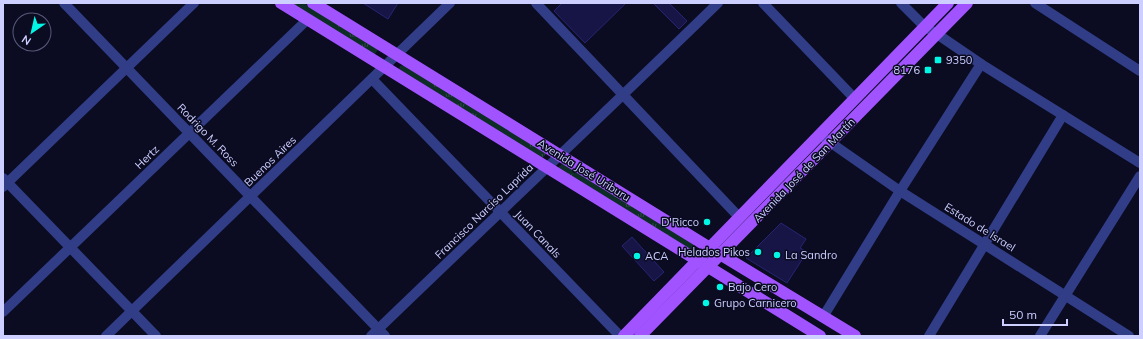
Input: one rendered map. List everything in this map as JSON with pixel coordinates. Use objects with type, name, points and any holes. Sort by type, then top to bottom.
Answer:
[{"type":"main road","name":"Avenida José Uriburu","points":[[282,3],[820,336]]},
{"type":"main road","name":"Avenida José Uriburu","points":[[313,3],[855,336]]},
{"type":"main road","name":"Avenida José de San Martín","points":[[624,336],[948,3]]},
{"type":"main road","name":"Avenida José de San Martín","points":[[640,336],[967,3]]},
{"type":"street","name":"Rodrigo M. Ross","points":[[64,3],[250,196],[378,334]]},
{"type":"street","points":[[156,336],[70,247],[5,183],[194,3]]},
{"type":"street","name":"Buenos Aires","points":[[106,336],[450,3]]},
{"type":"street","points":[[536,3],[739,217]]},
{"type":"street","name":"Francisco Narciso Laprida","points":[[378,334],[500,212],[718,3]]},
{"type":"street","points":[[763,3],[855,99]]},
{"type":"street","points":[[901,3],[925,27],[981,64],[1140,163]]},
{"type":"street","points":[[1035,3],[1140,71]]},
{"type":"street","name":"Hertz","points":[[3,312],[308,19]]},
{"type":"street","points":[[823,317],[900,191],[981,64]]},
{"type":"street","name":"Juan Canals","points":[[372,79],[620,336]]},
{"type":"street","points":[[928,336],[1063,115]]},
{"type":"street","name":"Estado de Israel","points":[[819,135],[900,191],[1130,336]]},
{"type":"street","points":[[1040,336],[1140,176]]},
{"type":"green space","points":[[290,3],[304,3],[378,50],[374,55]]},
{"type":"green space","points":[[404,65],[545,151],[546,154],[542,158],[399,69],[400,66]]},
{"type":"green space","points":[[563,163],[694,245],[694,247],[692,250],[558,168]]},
{"type":"building","points":[[363,3],[398,3],[388,19]]},
{"type":"building","points":[[562,3],[626,3],[585,43],[554,11]]},
{"type":"building","points":[[653,3],[669,3],[687,21],[679,29]]},
{"type":"building","name":"La Sandro","points":[[781,223],[806,239],[800,248],[807,252],[787,283],[746,258]]},
{"type":"building","points":[[632,237],[664,272],[654,281],[622,246]]},
{"type":"place","name":"9350","points":[[938,60]]},
{"type":"place","name":"8176","points":[[928,70]]},
{"type":"place","name":"D'Ricco","points":[[707,222]]},
{"type":"place","name":"Helados Pikos","points":[[758,252]]},
{"type":"place","name":"La Sandro","points":[[777,255]]},
{"type":"place","name":"ACA","points":[[637,256]]},
{"type":"place","name":"Bajo Cero","points":[[720,287]]},
{"type":"place","name":"Grupo Carnicero","points":[[706,303]]}]
